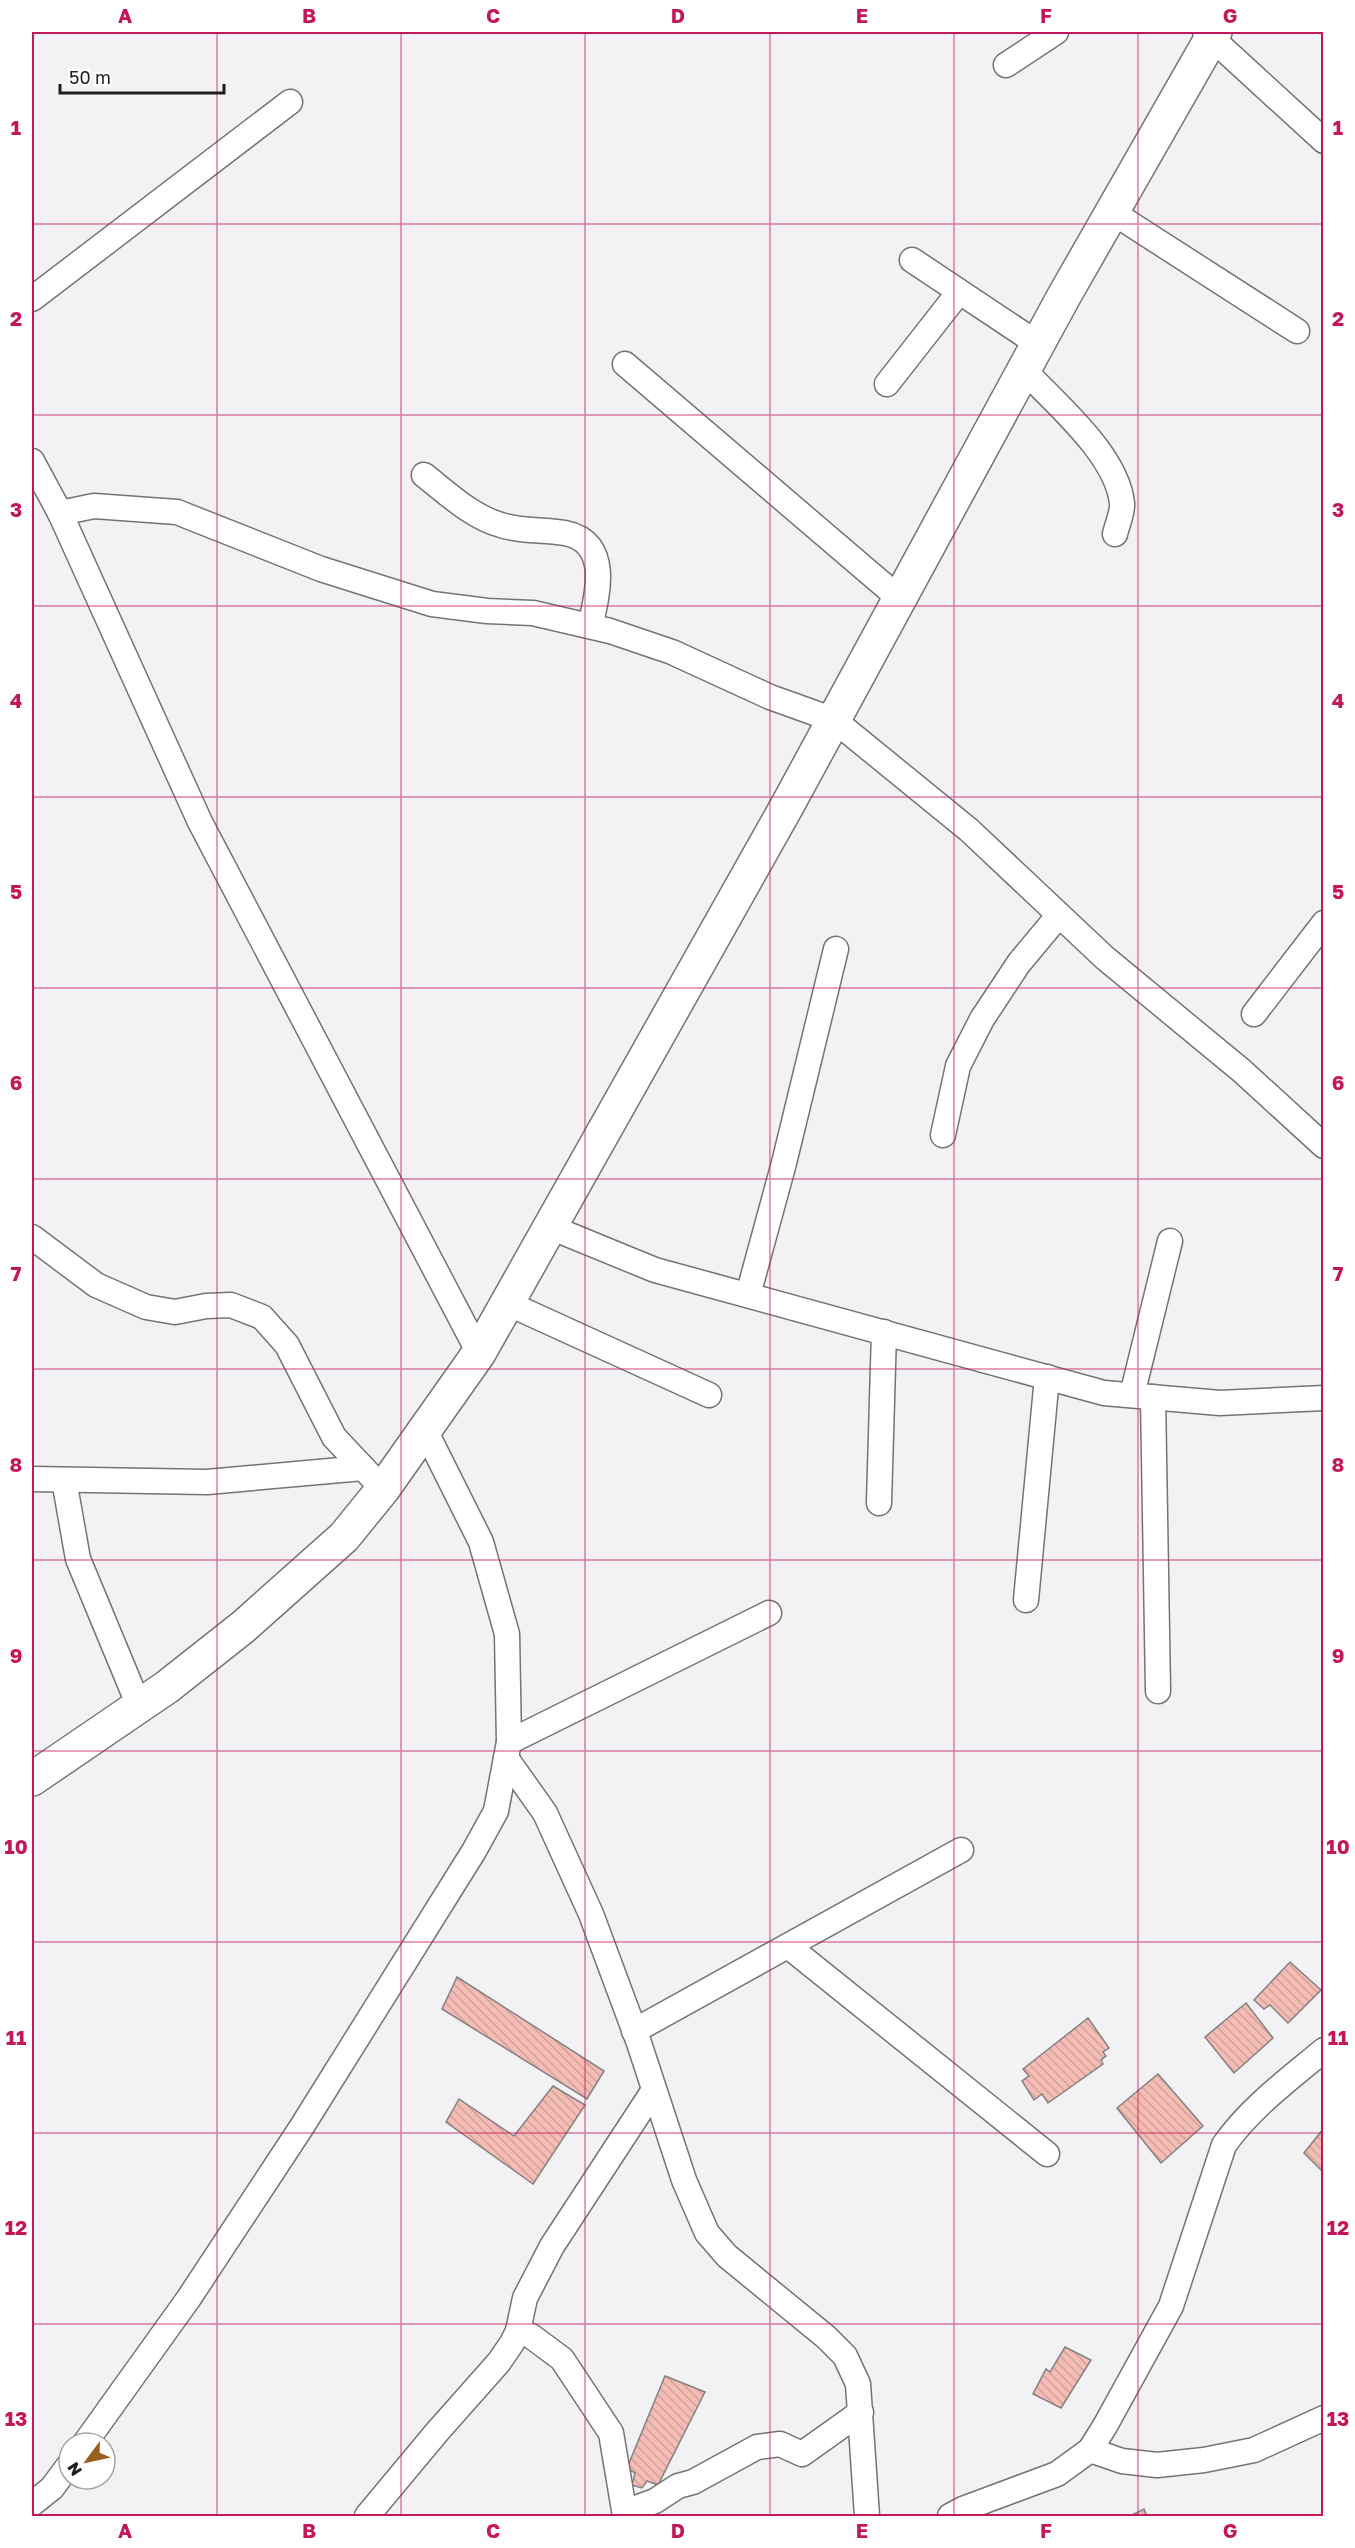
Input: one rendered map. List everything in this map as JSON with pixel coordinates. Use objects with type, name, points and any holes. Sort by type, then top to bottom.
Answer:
[{"type":"main road","points":[[32,1779],[139,1706],[243,1627],[344,1537],[373,1479],[425,1430],[479,1353],[834,720],[1210,34]]},
{"type":"street","points":[[1006,65],[1056,32]]},
{"type":"street","points":[[1210,34],[1323,141]]},
{"type":"street","points":[[32,299],[290,102]]},
{"type":"street","points":[[1112,212],[1297,331]]},
{"type":"street","points":[[912,260],[959,292],[1031,357],[1106,457],[1119,488],[1122,505],[1115,534]]},
{"type":"street","points":[[887,384],[959,292]]},
{"type":"street","points":[[625,364],[900,599]]},
{"type":"street","points":[[32,461],[60,513],[200,822],[479,1353]]},
{"type":"street","points":[[424,475],[468,508],[498,525],[523,531],[564,533],[579,538],[592,553],[599,572],[598,596],[590,626]]},
{"type":"street","points":[[60,513],[94,506],[177,512],[321,569],[432,604],[487,611],[533,613],[590,626],[672,652],[770,697],[834,720],[969,830],[1105,958],[1242,1071],[1323,1146]]},
{"type":"street","points":[[943,1136],[958,1066],[982,1018],[1019,963],[1059,915]]},
{"type":"street","points":[[1254,1014],[1323,923]]},
{"type":"street","points":[[748,1295],[784,1163],[836,950]]},
{"type":"street","points":[[550,1227],[655,1270],[1104,1392],[1220,1403],[1323,1398]]},
{"type":"street","points":[[32,1238],[96,1285],[146,1307],[175,1312],[206,1306],[231,1305],[261,1317],[287,1345],[334,1437],[373,1479]]},
{"type":"street","points":[[1158,1691],[1142,1396],[1170,1241]]},
{"type":"street","points":[[507,1303],[709,1395]]},
{"type":"street","points":[[879,1503],[884,1332]]},
{"type":"street","points":[[1026,1600],[1047,1377]]},
{"type":"street","points":[[94,2431],[189,2298],[288,2148],[474,1851],[496,1811],[507,1750],[507,1634],[481,1542],[425,1430]]},
{"type":"street","points":[[32,1479],[207,1482],[373,1479]]},
{"type":"street","points":[[64,1480],[78,1559],[139,1706]]},
{"type":"street","points":[[507,1750],[769,1613]]},
{"type":"street","points":[[507,1750],[545,1813],[591,1914],[634,2031],[684,2180],[707,2233],[727,2256],[845,2356],[858,2384],[867,2517]]},
{"type":"street","points":[[634,2031],[961,1850]]},
{"type":"street","points":[[788,1946],[1047,2154]]},
{"type":"street","points":[[950,2517],[963,2509],[1057,2474],[1089,2450],[1106,2426],[1171,2306],[1224,2145],[1238,2126],[1260,2104],[1323,2050]]},
{"type":"street","points":[[368,2517],[437,2432],[499,2362],[518,2331],[525,2298],[552,2246],[654,2090]]},
{"type":"street","points":[[518,2331],[531,2336],[562,2359],[611,2433],[625,2514],[655,2501],[678,2486],[693,2482],[757,2447],[780,2444],[802,2454],[861,2412]]},
{"type":"street","points":[[1089,2450],[1122,2461],[1157,2465],[1204,2460],[1254,2450],[1323,2418]]},
{"type":"street","points":[[32,2504],[57,2481]]},
{"type":"building","points":[[1290,1962],[1321,1990],[1288,2023],[1270,2005],[1264,2009],[1254,2000]]},
{"type":"building","points":[[457,1977],[604,2071],[587,2099],[442,2009]]},
{"type":"building","points":[[1246,2003],[1273,2038],[1234,2073],[1205,2037]]},
{"type":"building","points":[[1088,2018],[1109,2048],[1103,2052],[1106,2056],[1101,2060],[1103,2064],[1048,2103],[1042,2094],[1034,2100],[1022,2081],[1029,2076],[1023,2069]]},
{"type":"building","points":[[1158,2074],[1203,2126],[1161,2163],[1117,2108]]},
{"type":"building","points":[[553,2086],[585,2105],[533,2184],[446,2122],[459,2099],[514,2136]]},
{"type":"building","points":[[1324,2128],[1324,2173],[1304,2153]]},
{"type":"building","points":[[1065,2347],[1091,2360],[1061,2408],[1033,2394],[1046,2369],[1050,2372]]},
{"type":"building","points":[[665,2376],[705,2392],[658,2485],[647,2481],[642,2488],[632,2485],[635,2473],[627,2468]]},
{"type":"building","points":[[1144,2509],[1147,2516],[1130,2516]]}]
